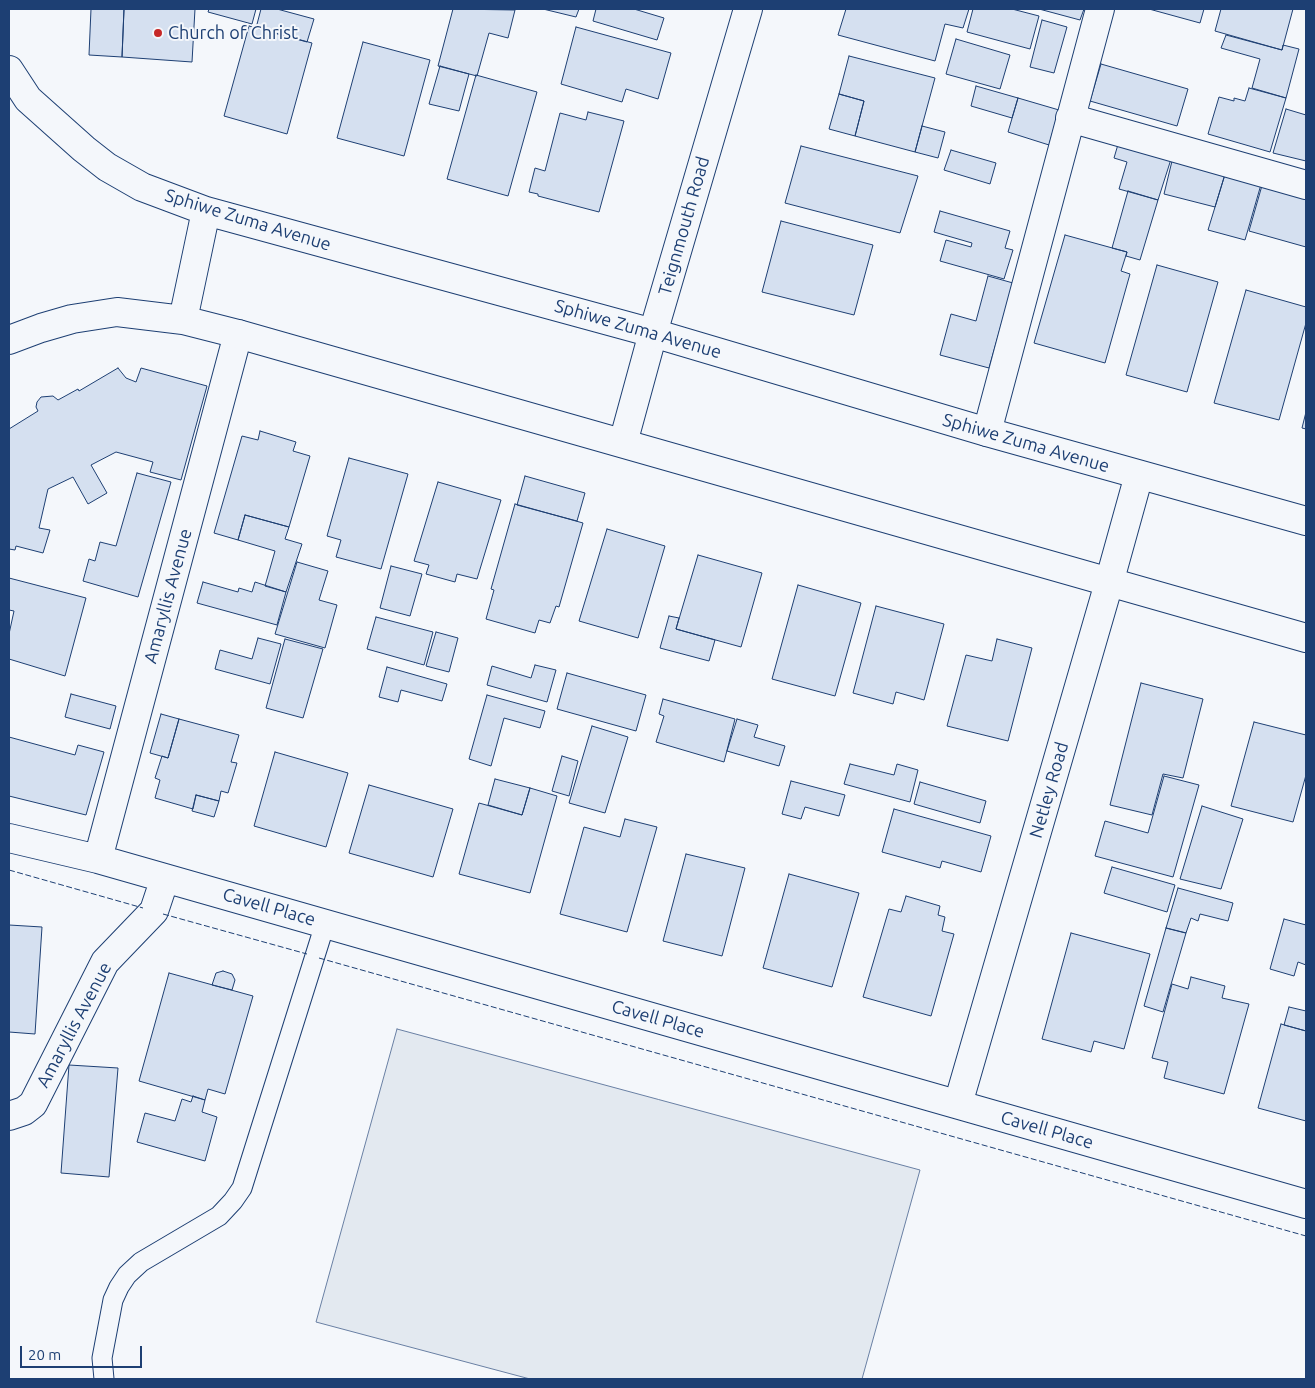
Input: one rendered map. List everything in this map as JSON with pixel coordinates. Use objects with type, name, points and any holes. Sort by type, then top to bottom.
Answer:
[{"type":"street","name":"Teignmouth Road","points":[[623,444],[653,333],[748,9]]},
{"type":"street","points":[[987,432],[1100,9]]},
{"type":"street","name":"Sphiwe Zuma Avenue","points":[[9,70],[28,99],[84,149],[108,167],[142,187],[206,210],[653,333],[987,432],[1306,521]]},
{"type":"street","points":[[1070,118],[1306,184]]},
{"type":"street","points":[[183,320],[206,210]]},
{"type":"street","points":[[9,340],[72,319],[117,312],[183,320],[238,334],[1306,638]]},
{"type":"street","name":"Amaryllis Avenue","points":[[98,859],[238,334]]},
{"type":"street","name":"Netley Road","points":[[958,1104],[1139,475]]},
{"type":"street","name":"Cavell Place","points":[[9,838],[98,859],[1306,1204]]},
{"type":"street","name":"Amaryllis Avenue","points":[[9,1116],[33,1104],[105,962],[154,911],[165,878]]},
{"type":"lane","points":[[104,1379],[102,1358],[113,1300],[127,1275],[141,1262],[219,1216],[234,1201],[242,1188],[324,924]]},
{"type":"shaded area","points":[[397,1029],[920,1170],[862,1379],[530,1379],[316,1322]]},
{"type":"building","points":[[91,9],[124,9],[122,57],[89,55]]},
{"type":"building","name":"Church of Christ","points":[[124,9],[195,9],[192,62],[122,57]]},
{"type":"building","points":[[209,9],[256,9],[252,24],[208,12]]},
{"type":"building","points":[[261,9],[277,9],[314,19],[307,42],[256,28]]},
{"type":"building","points":[[453,9],[515,10],[508,38],[489,33],[477,76],[438,66]]},
{"type":"building","points":[[543,9],[579,9],[576,17]]},
{"type":"building","points":[[596,9],[634,9],[664,18],[657,40],[593,21]]},
{"type":"building","points":[[846,9],[969,9],[963,28],[945,24],[935,61],[838,35]]},
{"type":"building","points":[[973,9],[1012,9],[1039,16],[1030,49],[967,32]]},
{"type":"building","points":[[1039,9],[1084,9],[1080,20]]},
{"type":"building","points":[[1149,9],[1204,9],[1200,23]]},
{"type":"building","points":[[1221,9],[1293,9],[1282,50],[1215,31]]},
{"type":"building","points":[[1042,20],[1067,27],[1054,73],[1030,67]]},
{"type":"building","points":[[249,26],[312,43],[287,134],[224,116]]},
{"type":"building","points":[[576,27],[671,53],[658,99],[626,89],[622,102],[561,84]]},
{"type":"building","points":[[1226,35],[1282,50],[1283,45],[1299,49],[1286,98],[1252,88],[1260,59],[1221,48]]},
{"type":"building","points":[[956,39],[1010,55],[1000,89],[946,74]]},
{"type":"building","points":[[363,42],[430,60],[404,156],[337,138]]},
{"type":"building","points":[[849,56],[935,78],[915,152],[855,136],[864,101],[839,94]]},
{"type":"building","points":[[1101,64],[1188,89],[1177,126],[1090,101]]},
{"type":"building","points":[[440,66],[469,74],[459,111],[429,104]]},
{"type":"building","points":[[476,75],[537,92],[508,196],[447,179]]},
{"type":"building","points":[[976,86],[1018,98],[1012,118],[971,106]]},
{"type":"building","points":[[1249,88],[1286,98],[1270,152],[1208,134],[1219,97],[1234,101],[1234,98],[1245,101]]},
{"type":"building","points":[[839,94],[864,101],[855,136],[829,129]]},
{"type":"building","points":[[1018,98],[1059,110],[1049,145],[1008,132]]},
{"type":"building","points":[[1286,109],[1306,115],[1306,161],[1273,153]]},
{"type":"building","points":[[588,112],[624,121],[599,212],[529,192],[535,168],[545,171],[560,113],[586,120]]},
{"type":"building","points":[[922,126],[945,132],[938,158],[915,152]]},
{"type":"building","points":[[1119,141],[1172,156],[1158,200],[1119,189],[1127,162],[1114,158]]},
{"type":"building","points":[[801,146],[918,176],[900,233],[785,203]]},
{"type":"building","points":[[951,150],[996,163],[990,184],[944,170]]},
{"type":"building","points":[[1173,157],[1226,171],[1215,207],[1164,194]]},
{"type":"building","points":[[1226,171],[1262,181],[1245,240],[1208,230]]},
{"type":"building","points":[[1263,182],[1306,194],[1306,247],[1249,231]]},
{"type":"building","points":[[1128,191],[1158,200],[1140,260],[1126,256],[1127,252],[1112,248]]},
{"type":"building","points":[[940,211],[1010,231],[1005,248],[1013,250],[1004,279],[940,261],[946,240],[971,247],[972,243],[934,232]]},
{"type":"building","points":[[781,221],[873,245],[854,315],[762,292]]},
{"type":"building","points":[[1065,235],[1127,252],[1121,271],[1130,274],[1105,363],[1034,343]]},
{"type":"building","points":[[1157,265],[1218,282],[1187,392],[1126,375]]},
{"type":"building","points":[[988,276],[1013,283],[989,368],[940,355],[951,314],[976,321]]},
{"type":"building","points":[[1246,290],[1306,307],[1306,323],[1279,420],[1214,403]]},
{"type":"building","points":[[118,368],[126,378],[136,382],[141,368],[207,386],[181,480],[150,472],[153,462],[116,452],[91,465],[107,493],[88,504],[73,477],[48,489],[39,528],[50,530],[43,553],[16,546],[15,550],[9,549],[9,429],[38,411],[36,407],[37,402],[41,397],[53,396],[58,400],[78,389],[79,391]]},
{"type":"building","points":[[1306,412],[1306,429],[1302,428]]},
{"type":"building","points":[[260,431],[296,442],[293,451],[310,456],[289,527],[245,515],[238,540],[214,533],[242,436],[258,440]]},
{"type":"building","points":[[349,458],[408,474],[381,569],[336,557],[341,540],[327,536]]},
{"type":"building","points":[[137,473],[171,482],[138,597],[83,581],[89,559],[95,561],[100,542],[116,546]]},
{"type":"building","points":[[525,476],[585,493],[577,521],[517,505]]},
{"type":"building","points":[[438,482],[501,500],[477,579],[457,574],[455,582],[426,574],[429,565],[414,561]]},
{"type":"building","points":[[515,504],[583,523],[559,607],[556,606],[550,623],[539,620],[535,633],[486,619],[494,590],[491,589]]},
{"type":"building","points":[[245,515],[289,527],[285,539],[302,544],[286,592],[265,586],[275,551],[238,540]]},
{"type":"building","points":[[607,529],[665,546],[638,638],[579,621]]},
{"type":"building","points":[[698,555],[762,573],[741,647],[676,629]]},
{"type":"building","points":[[297,562],[328,571],[319,600],[337,605],[325,648],[275,634]]},
{"type":"building","points":[[391,566],[422,574],[410,616],[380,608]]},
{"type":"building","points":[[9,578],[86,598],[65,676],[9,659],[9,634],[14,611],[9,610]]},
{"type":"building","points":[[203,582],[238,592],[239,588],[252,592],[255,582],[286,592],[277,625],[197,603]]},
{"type":"building","points":[[798,585],[861,603],[835,696],[772,679]]},
{"type":"building","points":[[876,606],[944,624],[924,700],[896,692],[893,704],[853,693]]},
{"type":"building","points":[[669,616],[679,618],[676,629],[715,640],[709,661],[660,648]]},
{"type":"building","points":[[376,617],[433,632],[424,665],[367,649]]},
{"type":"building","points":[[436,632],[458,638],[449,672],[426,666]]},
{"type":"building","points":[[258,638],[281,644],[270,684],[215,669],[220,650],[252,659]]},
{"type":"building","points":[[285,639],[323,649],[303,718],[266,708]]},
{"type":"building","points":[[997,639],[1032,648],[1008,741],[947,726],[966,655],[992,661]]},
{"type":"building","points":[[535,665],[556,670],[547,702],[487,685],[492,666],[531,678]]},
{"type":"building","points":[[387,667],[447,684],[442,701],[401,690],[398,702],[379,697]]},
{"type":"building","points":[[567,673],[646,695],[636,731],[557,709]]},
{"type":"building","points":[[1141,683],[1203,699],[1183,778],[1163,774],[1152,815],[1110,805]]},
{"type":"building","points":[[71,694],[116,706],[110,729],[65,717]]},
{"type":"building","points":[[487,695],[545,711],[540,728],[504,718],[491,766],[469,759]]},
{"type":"building","points":[[663,699],[735,719],[724,762],[656,742],[664,716],[659,714]]},
{"type":"building","points":[[161,714],[179,719],[168,758],[150,753]]},
{"type":"building","points":[[179,719],[239,735],[231,762],[237,763],[228,793],[221,791],[219,801],[196,795],[193,809],[155,798],[160,780],[155,778],[162,756],[168,758]]},
{"type":"building","points":[[737,719],[758,725],[754,737],[785,746],[779,766],[727,751]]},
{"type":"building","points":[[1254,722],[1306,735],[1306,775],[1293,822],[1231,806]]},
{"type":"building","points":[[592,726],[628,737],[605,813],[569,803]]},
{"type":"building","points":[[9,737],[75,755],[78,745],[104,752],[86,815],[9,796]]},
{"type":"building","points":[[275,752],[348,773],[326,847],[254,826]]},
{"type":"building","points":[[562,756],[578,761],[569,796],[552,791]]},
{"type":"building","points":[[850,764],[894,775],[897,764],[918,770],[910,802],[844,784]]},
{"type":"building","points":[[1164,776],[1199,785],[1173,877],[1095,856],[1105,821],[1148,833]]},
{"type":"building","points":[[495,779],[530,788],[522,815],[488,805]]},
{"type":"building","points":[[791,781],[845,795],[839,816],[805,807],[801,819],[782,814]]},
{"type":"building","points":[[920,782],[986,801],[980,823],[914,804]]},
{"type":"building","points":[[369,785],[453,809],[433,877],[349,853]]},
{"type":"building","points":[[530,788],[557,796],[530,893],[459,874],[479,803],[522,815]]},
{"type":"building","points":[[196,795],[219,801],[214,817],[192,811]]},
{"type":"building","points":[[1202,806],[1243,819],[1221,889],[1180,879]]},
{"type":"building","points":[[894,809],[991,836],[981,872],[942,861],[940,868],[882,852]]},
{"type":"building","points":[[625,819],[657,827],[627,932],[560,914],[584,827],[620,837]]},
{"type":"building","points":[[686,854],[745,868],[722,956],[663,941]]},
{"type":"building","points":[[1112,867],[1175,885],[1167,912],[1104,893]]},
{"type":"building","points":[[789,874],[859,893],[832,987],[763,968]]},
{"type":"building","points":[[1178,888],[1233,903],[1228,921],[1200,914],[1198,921],[1191,918],[1186,933],[1166,928]]},
{"type":"building","points":[[906,896],[940,906],[938,915],[945,917],[942,931],[954,934],[931,1016],[863,997],[889,909],[901,912]]},
{"type":"building","points":[[1284,919],[1306,925],[1306,965],[1298,962],[1294,976],[1270,969]]},
{"type":"building","points":[[9,925],[42,927],[35,1034],[9,1032]]},
{"type":"building","points":[[1166,928],[1186,933],[1163,1012],[1144,1006]]},
{"type":"building","points":[[1071,933],[1150,954],[1124,1049],[1094,1041],[1091,1052],[1042,1039]]},
{"type":"building","points":[[223,971],[232,974],[235,980],[232,990],[212,985],[216,973]]},
{"type":"building","points":[[169,973],[253,996],[225,1094],[208,1089],[205,1100],[139,1081]]},
{"type":"building","points":[[1191,977],[1225,986],[1222,998],[1249,1004],[1224,1094],[1164,1078],[1168,1062],[1152,1058],[1172,984],[1188,989]]},
{"type":"building","points":[[1289,1007],[1306,1011],[1306,1031],[1284,1025]]},
{"type":"building","points":[[1281,1024],[1306,1031],[1306,1121],[1258,1108]]},
{"type":"building","points":[[69,1065],[118,1068],[109,1177],[61,1173]]},
{"type":"building","points":[[193,1096],[205,1100],[202,1112],[217,1117],[205,1161],[137,1142],[145,1113],[175,1121],[182,1099],[191,1102]]},
{"type":"fence","points":[[9,870],[143,908]]},
{"type":"fence","points":[[163,914],[307,954]]},
{"type":"fence","points":[[319,958],[1306,1236]]},
{"type":"place","name":"Church of Christ","points":[[158,33]]}]
